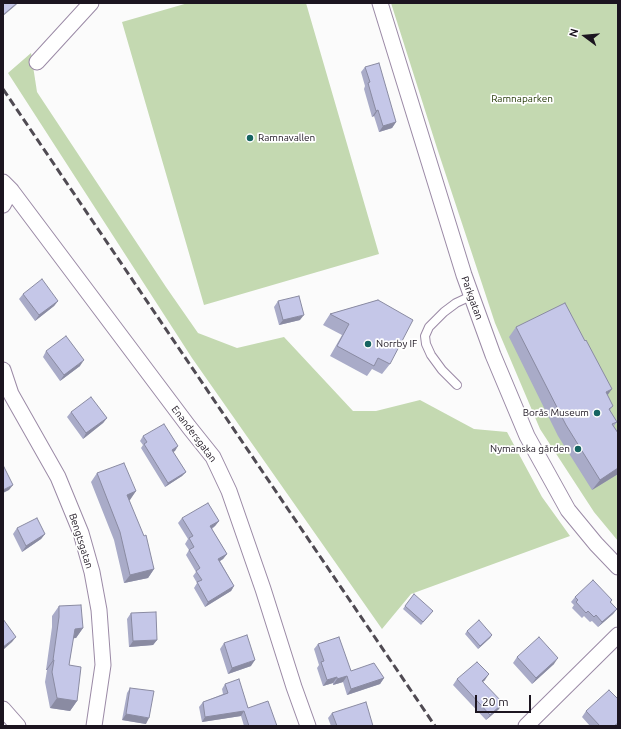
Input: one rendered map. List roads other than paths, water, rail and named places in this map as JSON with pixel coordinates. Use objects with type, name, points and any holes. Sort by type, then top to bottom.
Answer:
[{"type":"street","points":[[37,62],[91,3]]},
{"type":"street","name":"Parkgatan","points":[[380,3],[471,296],[493,355],[527,436],[568,510],[596,544],[618,567]]},
{"type":"street","points":[[3,205],[7,186]]},
{"type":"street","name":"Enandersgatan","points":[[7,186],[213,457],[229,491],[263,588],[294,687],[308,726]]},
{"type":"street","name":"Bengtsgatan","points":[[3,370],[12,394],[58,477],[81,533],[92,572],[99,610],[103,665],[94,726]]},
{"type":"street","points":[[526,726],[618,635]]},
{"type":"street","points":[[3,709],[18,726]]},
{"type":"lane","points":[[457,385],[442,370],[431,355],[426,344],[425,336],[429,327],[444,312],[456,303],[471,296]]},
{"type":"railway","points":[[3,89],[435,726]]},
{"type":"place","name":"Ramnavallen","points":[[250,138]]},
{"type":"place","name":"Norrby IF","points":[[368,344]]},
{"type":"place","name":"Borås Museum","points":[[597,413]]},
{"type":"place","name":"Nymanska gården","points":[[578,449]]},
{"type":"park label","name":"Ramnaparken","points":[[522,99]]}]
